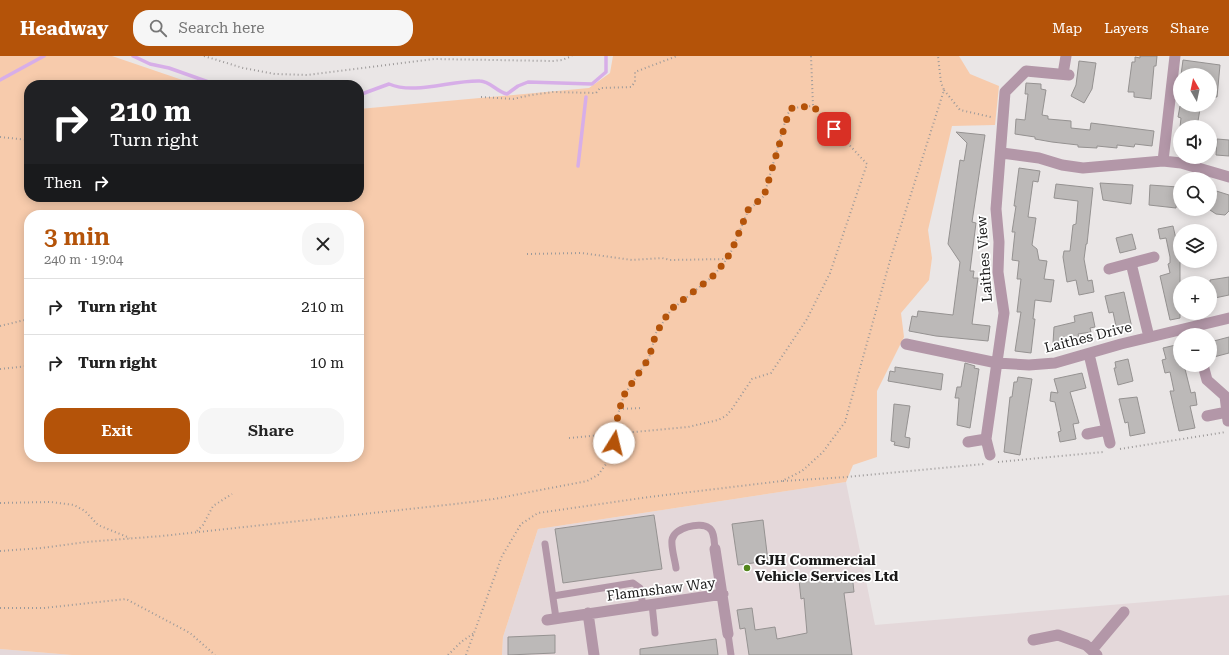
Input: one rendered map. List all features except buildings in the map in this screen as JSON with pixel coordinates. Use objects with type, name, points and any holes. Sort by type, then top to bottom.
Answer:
[{"type":"street","name":"Laithes View","points":[[986,439],[1004,313],[998,272],[999,242],[996,208],[1002,153],[1006,92],[1026,71],[1066,75],[1066,56]]},
{"type":"street","points":[[1175,56],[1175,68]]},
{"type":"street","points":[[1163,161],[1173,104]]},
{"type":"street","points":[[1002,153],[1039,158],[1062,165],[1083,168],[1122,163],[1163,161],[1181,163],[1229,177]]},
{"type":"street","points":[[1109,269],[1154,257]]},
{"type":"street","points":[[1131,263],[1149,337]]},
{"type":"street","name":"Laithes Drive","points":[[1202,328],[1229,318]]},
{"type":"street","name":"Laithes Drive","points":[[906,344],[997,362],[1029,365],[1055,363],[1149,337],[1173,334]]},
{"type":"street","points":[[1089,354],[1112,448]]},
{"type":"street","points":[[1205,372],[1208,380],[1225,396],[1228,422],[1207,416]]},
{"type":"street","points":[[1087,434],[1107,430]]},
{"type":"street","points":[[968,442],[986,439],[991,460]]},
{"type":"street","points":[[715,549],[722,594]]},
{"type":"street","name":"Flamnshaw Way","points":[[551,619],[722,594],[728,634]]},
{"type":"street","points":[[1033,640],[1058,635],[1086,645],[1094,653],[1124,612]]},
{"type":"street","points":[[588,613],[594,655]]},
{"type":"lane","points":[[676,568],[672,541],[675,534],[680,529],[703,526],[709,528],[713,533],[715,549]]},
{"type":"lane","points":[[545,544],[553,596],[551,619]]},
{"type":"lane","points":[[553,596],[633,583],[640,588],[647,605],[655,633]]},
{"type":"lane","points":[[728,634],[731,655]]},
{"type":"path","points":[[204,56],[243,68],[274,74],[307,75],[434,59],[562,60],[572,56]]},
{"type":"path","points":[[481,97],[513,99],[531,94],[575,92],[596,94],[600,88],[631,87],[635,82],[635,72],[677,56]]},
{"type":"path","points":[[569,438],[688,427],[718,420],[726,416],[732,410],[752,379],[771,373],[807,319],[830,273],[867,164],[813,106],[810,56]]},
{"type":"path","points":[[938,56],[941,84],[960,110],[1004,120]]},
{"type":"path","points":[[782,481],[802,471],[823,452],[845,422],[891,258],[944,90]]},
{"type":"path","points":[[0,551],[131,539],[455,504],[579,484],[598,475],[610,460],[619,409],[624,395],[649,358],[656,333],[670,310],[712,277],[727,259],[748,210],[764,196],[788,115],[792,108],[813,106]]},
{"type":"path","points":[[0,137],[24,139]]},
{"type":"path","points":[[527,254],[582,253],[632,260],[662,258],[670,260],[727,259]]},
{"type":"path","points":[[0,326],[24,320]]},
{"type":"path","points":[[0,369],[24,367]]},
{"type":"path","points":[[619,409],[642,408]]},
{"type":"path","points":[[466,655],[502,556],[521,524],[538,513],[672,494],[782,481],[846,477],[1112,448],[1228,422]]},
{"type":"path","points":[[197,532],[203,526],[214,506],[232,494]]},
{"type":"path","points":[[0,503],[51,502],[74,505],[85,511],[98,525],[131,539]]},
{"type":"path","points":[[0,608],[44,608],[126,599],[190,633],[215,655]]},
{"type":"path","points":[[448,655],[461,642],[475,632]]},
{"type":"shaded area","points":[[0,56],[112,56],[182,80],[24,80],[24,202],[364,202],[364,109],[589,88],[610,73],[613,56],[959,56],[970,74],[999,86],[995,125],[952,126],[928,230],[932,258],[929,280],[901,313],[904,337],[877,391],[877,457],[853,465],[846,482],[538,529],[503,637],[502,655],[72,655],[0,649]]},
{"type":"shaded area","points":[[846,482],[875,625],[1229,595],[1229,655],[502,655],[503,637],[538,529]]},
{"type":"shaded area","points":[[0,649],[72,655],[0,655]]},
{"type":"waterway","points":[[0,80],[44,56]]},
{"type":"waterway","points":[[133,56],[150,64],[169,68],[203,80]]},
{"type":"waterway","points":[[364,93],[389,84],[399,87],[422,88],[469,81],[484,81],[507,94],[518,86],[528,82],[592,84],[606,72],[606,56]]},
{"type":"waterway","points":[[578,166],[586,97]]},
{"type":"place","name":"GJH Commercial Vehicle Services Ltd","points":[[747,568]]},
{"type":"route","points":[[614,443],[618,414],[624,395],[649,358],[656,333],[670,310],[712,277],[724,263],[732,250],[748,210],[764,196],[788,115],[792,108],[813,106],[834,129]]}]
